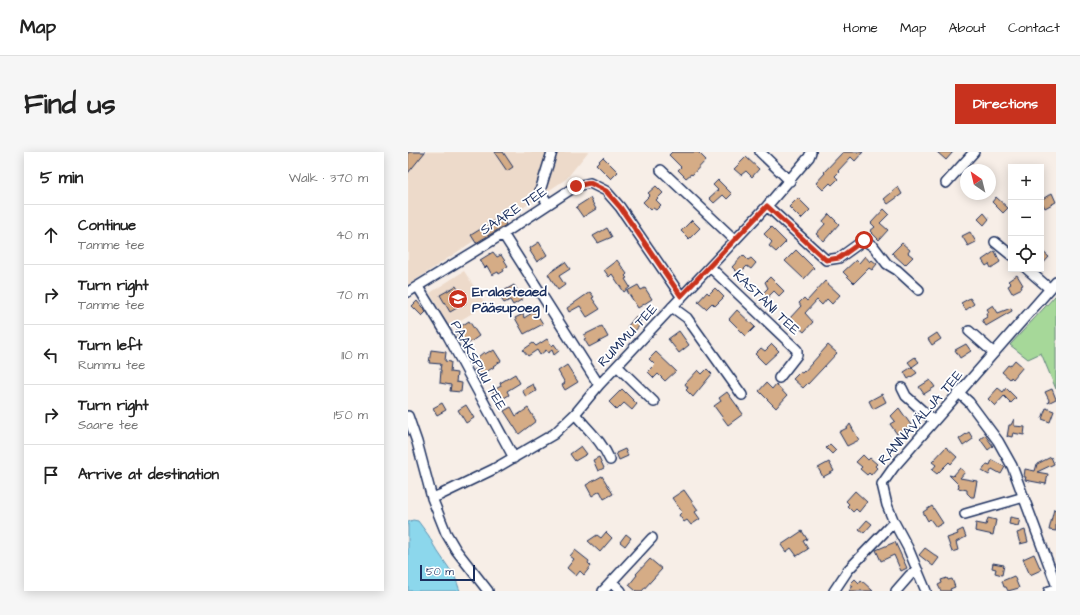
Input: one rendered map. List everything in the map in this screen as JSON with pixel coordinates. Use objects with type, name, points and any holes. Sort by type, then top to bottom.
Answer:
[{"type":"street","points":[[548,204],[540,191],[552,152]]},
{"type":"street","points":[[760,152],[790,181]]},
{"type":"street","name":"RUMMU TEE","points":[[432,498],[494,469],[554,434],[575,414],[599,385],[681,296],[790,181],[809,158],[811,152]]},
{"type":"street","points":[[946,183],[974,152]]},
{"type":"street","points":[[661,170],[735,240]]},
{"type":"street","name":"SAARE TEE","points":[[408,292],[576,186],[590,183],[606,191],[620,207],[681,296]]},
{"type":"street","points":[[767,206],[826,260],[839,258],[864,240],[874,247],[887,264],[898,270],[919,290]]},
{"type":"street","points":[[502,234],[599,385]]},
{"type":"street","points":[[996,242],[1008,252]]},
{"type":"street","name":"KASTANI TEE","points":[[710,267],[797,350],[797,355],[779,378]]},
{"type":"street","points":[[1032,272],[1053,285]]},
{"type":"street","name":"RANNAVÄLJA TEE","points":[[926,591],[908,548],[887,505],[882,484],[894,467],[1053,285]]},
{"type":"street","name":"PAAKSPUU TEE","points":[[418,287],[448,336],[514,458]]},
{"type":"street","points":[[672,307],[687,318],[742,395]]},
{"type":"street","points":[[969,331],[994,353]]},
{"type":"street","points":[[617,366],[654,402]]},
{"type":"street","points":[[902,388],[906,396],[934,421]]},
{"type":"street","points":[[959,393],[969,402],[998,441],[1012,466],[1052,561],[1056,584]]},
{"type":"street","points":[[575,414],[597,438],[605,449],[610,460]]},
{"type":"street","points":[[408,416],[417,442],[432,498],[446,533],[456,550],[488,591]]},
{"type":"street","points":[[965,514],[1024,497]]},
{"type":"street","points":[[834,591],[848,570],[894,522]]},
{"type":"street","points":[[603,591],[652,538]]},
{"type":"street","points":[[896,591],[910,575],[918,571]]},
{"type":"street","points":[[612,582],[621,591]]},
{"type":"street","points":[[1049,591],[1056,589]]},
{"type":"shaded area","points":[[408,152],[588,152],[566,179],[408,285]]},
{"type":"shaded area","name":"Eralasteaed Pääsupoeg 1","points":[[464,271],[486,305],[449,327],[430,293]]},
{"type":"green space","points":[[1056,295],[1056,389],[1041,353],[1028,359],[1010,345]]},
{"type":"water","points":[[413,520],[418,521],[429,536],[455,577],[460,591],[408,591],[408,522]]},
{"type":"building","points":[[408,152],[425,152],[408,173]]},
{"type":"building","points":[[494,152],[503,152],[513,167],[507,171]]},
{"type":"building","points":[[672,152],[698,152],[706,160],[692,175],[691,174],[686,178],[678,170],[681,167],[669,155]]},
{"type":"building","points":[[843,152],[863,152],[855,161],[851,157],[835,176],[838,179],[832,185],[830,183],[823,190],[816,183]]},
{"type":"building","points":[[937,152],[953,152],[946,160]]},
{"type":"building","points":[[603,157],[618,172],[611,179],[596,164]]},
{"type":"building","points":[[746,157],[759,169],[752,177],[746,171],[741,175],[734,169]]},
{"type":"building","points":[[718,180],[732,194],[727,199],[723,195],[714,203],[709,198],[718,190],[713,185]]},
{"type":"building","points":[[656,186],[663,193],[656,200],[661,205],[656,210],[653,208],[651,210],[643,202],[650,195],[648,193]]},
{"type":"building","points":[[898,187],[902,194],[888,204],[884,199]]},
{"type":"building","points":[[1052,193],[1056,202],[1045,208],[1044,198]]},
{"type":"building","points":[[996,197],[1008,208],[1003,213],[992,202],[996,200]]},
{"type":"building","points":[[590,198],[596,209],[583,217],[576,207]]},
{"type":"building","points":[[798,198],[810,210],[801,219],[789,207]]},
{"type":"building","points":[[884,209],[889,214],[880,223],[888,230],[879,240],[870,231],[875,227],[871,223]]},
{"type":"building","points":[[984,213],[989,219],[984,225],[978,219]]},
{"type":"building","points":[[829,214],[839,224],[824,241],[816,234],[825,224],[823,221]]},
{"type":"building","points":[[502,216],[506,225],[476,243],[471,235]]},
{"type":"building","points":[[692,220],[700,228],[689,239],[681,231]]},
{"type":"building","points":[[771,227],[786,242],[776,252],[769,246],[772,242],[764,234]]},
{"type":"building","points":[[607,228],[612,237],[598,243],[593,236]]},
{"type":"building","points":[[970,232],[976,242],[968,246],[962,236]]},
{"type":"building","points":[[539,242],[547,255],[537,262],[530,251],[530,248]]},
{"type":"building","points":[[902,243],[910,250],[908,253],[913,257],[905,265],[892,253]]},
{"type":"building","points":[[796,250],[814,268],[804,279],[785,261]]},
{"type":"building","points":[[995,251],[1000,262],[991,268],[989,264],[986,266],[982,260]]},
{"type":"building","points":[[493,252],[497,257],[501,255],[508,266],[499,274],[498,272],[492,275],[487,266],[485,268],[480,260]]},
{"type":"building","points":[[1044,253],[1049,257],[1044,263]]},
{"type":"building","points":[[743,255],[748,260],[751,258],[756,263],[751,269],[747,266],[739,274],[732,267]]},
{"type":"building","points":[[865,256],[870,262],[872,260],[877,264],[872,270],[869,268],[854,283],[843,272],[856,260],[859,263]]},
{"type":"building","points":[[617,260],[627,274],[625,276],[627,278],[625,279],[630,287],[624,292],[612,274],[609,277],[604,270]]},
{"type":"building","points":[[565,262],[570,269],[559,276],[565,285],[558,290],[548,274]]},
{"type":"building","points":[[1017,275],[1023,285],[1021,286],[1022,288],[1012,293],[1008,286],[1011,284],[1008,281]]},
{"type":"building","points":[[770,277],[784,291],[779,296],[774,291],[766,299],[762,294],[768,288],[765,282]]},
{"type":"building","points":[[825,281],[840,295],[832,304],[827,299],[822,305],[817,300],[805,313],[813,322],[804,332],[789,319],[801,306],[799,303],[804,298],[807,301]]},
{"type":"building","points":[[514,285],[523,299],[513,305],[510,300],[504,303],[498,294]]},
{"type":"building","points":[[638,285],[641,290],[645,288],[652,299],[638,308],[627,291]]},
{"type":"building","points":[[456,286],[466,303],[450,312],[440,295]]},
{"type":"building","points":[[715,288],[724,297],[715,306],[712,303],[706,309],[698,302],[707,292],[709,294]]},
{"type":"building","points":[[590,292],[594,297],[592,298],[600,309],[587,317],[580,306],[569,312],[567,308]]},
{"type":"building","points":[[970,298],[974,304],[966,310],[961,303]]},
{"type":"building","points":[[417,301],[426,312],[422,316],[412,306]]},
{"type":"building","points":[[993,305],[998,313],[1011,308],[1012,311],[986,326],[982,320],[987,317],[986,314],[989,312],[987,309]]},
{"type":"building","points":[[737,310],[755,327],[746,336],[729,319]]},
{"type":"building","points":[[535,311],[543,324],[524,334],[515,318],[523,314],[524,318]]},
{"type":"building","points":[[636,316],[641,320],[639,323],[641,324],[634,332],[627,327]]},
{"type":"building","points":[[469,321],[479,336],[465,346],[457,334],[459,333],[457,329]]},
{"type":"building","points":[[602,326],[608,337],[589,347],[584,339],[586,338],[584,335]]},
{"type":"building","points":[[679,331],[689,345],[679,353],[668,339]]},
{"type":"building","points":[[937,333],[941,339],[932,345],[928,339]]},
{"type":"building","points":[[547,339],[552,346],[554,344],[559,351],[554,355],[552,350],[548,353],[546,350],[540,355],[537,350],[528,356],[523,350],[533,343],[536,346]]},
{"type":"building","points":[[772,344],[779,351],[765,364],[755,354],[761,348],[765,351]]},
{"type":"building","points":[[966,344],[971,351],[960,358],[955,350]]},
{"type":"building","points":[[828,345],[837,353],[803,388],[793,379],[800,372],[804,372]]},
{"type":"building","points":[[431,350],[446,352],[445,361],[451,362],[450,372],[457,373],[456,382],[462,383],[461,392],[450,391],[451,385],[440,383],[441,364],[429,363]]},
{"type":"building","points":[[494,350],[501,361],[478,377],[474,370],[478,368],[473,361],[484,352],[485,354]]},
{"type":"building","points":[[656,352],[676,371],[665,381],[658,374],[654,378],[648,372],[655,365],[649,359]]},
{"type":"building","points":[[915,357],[919,362],[912,367],[908,362]]},
{"type":"building","points":[[1015,360],[1023,367],[1013,379],[1011,377],[1010,379],[1002,372]]},
{"type":"building","points":[[567,365],[578,382],[565,390],[562,385],[565,383],[558,371]]},
{"type":"building","points":[[912,367],[917,373],[908,379],[904,372]]},
{"type":"building","points":[[707,369],[712,374],[693,397],[686,390],[688,388],[685,384],[698,370],[702,374]]},
{"type":"building","points":[[515,374],[520,383],[507,391],[509,395],[499,401],[492,391],[501,386],[500,383]]},
{"type":"building","points":[[930,380],[935,387],[924,394],[919,387]]},
{"type":"building","points":[[766,383],[772,389],[776,384],[787,396],[776,408],[759,391]]},
{"type":"building","points":[[533,384],[536,391],[526,397],[522,390]]},
{"type":"building","points":[[998,388],[1003,392],[1006,388],[1016,398],[1011,403],[1004,396],[995,406],[988,399]]},
{"type":"building","points":[[622,389],[637,404],[632,410],[624,403],[617,410],[609,402]]},
{"type":"building","points":[[1052,389],[1056,399],[1048,403],[1049,400],[1045,392]]},
{"type":"building","points":[[727,392],[743,414],[728,425],[714,406],[721,401],[719,398]]},
{"type":"building","points":[[882,394],[886,402],[873,409],[869,401]]},
{"type":"building","points":[[442,403],[446,410],[437,415],[433,408]]},
{"type":"building","points":[[466,405],[474,418],[466,423],[458,410]]},
{"type":"building","points":[[511,407],[516,416],[528,408],[536,421],[519,434],[504,411]]},
{"type":"building","points":[[899,408],[911,425],[897,434],[890,424],[895,421],[891,416]]},
{"type":"building","points":[[1046,408],[1054,411],[1050,422],[1042,419]]},
{"type":"building","points":[[1014,419],[1014,426],[1025,427],[1024,435],[1013,433],[1012,437],[1007,437],[1009,425],[1011,425]]},
{"type":"building","points":[[850,424],[859,440],[847,446],[839,432],[847,428]]},
{"type":"building","points":[[969,432],[973,439],[963,446],[959,439]]},
{"type":"building","points":[[985,435],[993,446],[988,450],[980,439]]},
{"type":"building","points":[[830,444],[836,450],[832,454],[826,448]]},
{"type":"building","points":[[581,446],[587,454],[575,461],[570,454]]},
{"type":"building","points":[[946,447],[957,457],[951,464],[949,462],[937,474],[932,470],[936,465],[932,462]]},
{"type":"building","points":[[625,449],[628,456],[619,460],[616,453]]},
{"type":"building","points":[[863,455],[868,460],[870,458],[877,464],[875,466],[877,468],[871,475],[869,473],[867,475],[860,469],[862,467],[856,462]]},
{"type":"building","points":[[599,457],[604,468],[598,471],[593,460]]},
{"type":"building","points":[[1051,457],[1054,464],[1037,472],[1048,474],[1046,484],[1025,480],[1025,469],[1035,471],[1037,464]]},
{"type":"building","points":[[992,460],[1005,467],[1001,474],[992,469],[989,475],[982,471],[987,464],[990,465]]},
{"type":"building","points":[[829,462],[834,471],[823,477],[818,468]]},
{"type":"building","points":[[960,468],[965,472],[960,478],[977,481],[974,497],[971,497],[967,493],[967,490],[958,488],[959,485],[949,475],[953,476]]},
{"type":"building","points":[[602,476],[613,494],[604,499],[600,491],[592,496],[586,485]]},
{"type":"building","points":[[684,490],[698,510],[695,512],[700,519],[691,525],[687,520],[684,522],[679,515],[682,512],[672,498]]},
{"type":"building","points":[[855,491],[867,502],[859,512],[856,509],[853,512],[847,506],[849,504],[846,501]]},
{"type":"building","points":[[932,506],[943,523],[936,527],[930,519],[928,521],[923,512]]},
{"type":"building","points":[[1054,509],[1056,510],[1056,531],[1049,530]]},
{"type":"building","points":[[1010,517],[1020,519],[1018,526],[1009,524]]},
{"type":"building","points":[[988,518],[996,520],[993,535],[975,531],[976,523],[986,525]]},
{"type":"building","points":[[867,520],[872,524],[864,533],[859,529]]},
{"type":"building","points":[[963,529],[966,537],[956,542],[958,550],[952,552],[947,538],[958,534],[957,532]]},
{"type":"building","points":[[1025,530],[1028,542],[1020,544],[1017,533]]},
{"type":"building","points":[[802,531],[807,539],[803,541],[808,549],[797,556],[791,548],[786,552],[781,545]]},
{"type":"building","points":[[606,532],[612,538],[600,552],[588,541],[597,535],[601,538]]},
{"type":"building","points":[[626,534],[631,538],[625,546],[620,542]]},
{"type":"building","points":[[895,542],[907,568],[901,571],[894,555],[881,561],[876,550]]},
{"type":"building","points":[[925,548],[939,558],[933,566],[919,555]]},
{"type":"building","points":[[575,550],[589,561],[588,563],[591,566],[584,575],[580,571],[576,576],[567,568],[574,559],[570,556]]},
{"type":"building","points":[[1034,554],[1041,570],[1030,575],[1023,559]]},
{"type":"building","points":[[650,559],[662,569],[642,591],[636,591],[629,585],[637,575],[636,574]]},
{"type":"building","points":[[993,563],[1004,565],[1002,575],[995,573],[996,569],[992,568]]},
{"type":"building","points":[[1014,576],[1019,588],[1008,591],[1006,587],[1004,587],[1002,581]]},
{"type":"building","points":[[947,578],[948,580],[952,579],[955,587],[950,589],[951,591],[941,591],[938,585],[942,583],[941,580]]},
{"type":"building","points":[[855,579],[859,583],[861,580],[873,591],[849,591],[853,586],[850,584]]},
{"type":"place","name":"Eralasteaed Pääsupoeg 1","points":[[458,299]]},
{"type":"route","points":[[576,186],[590,183],[606,191],[620,207],[681,296],[767,206],[826,260],[839,258],[864,240]]}]
